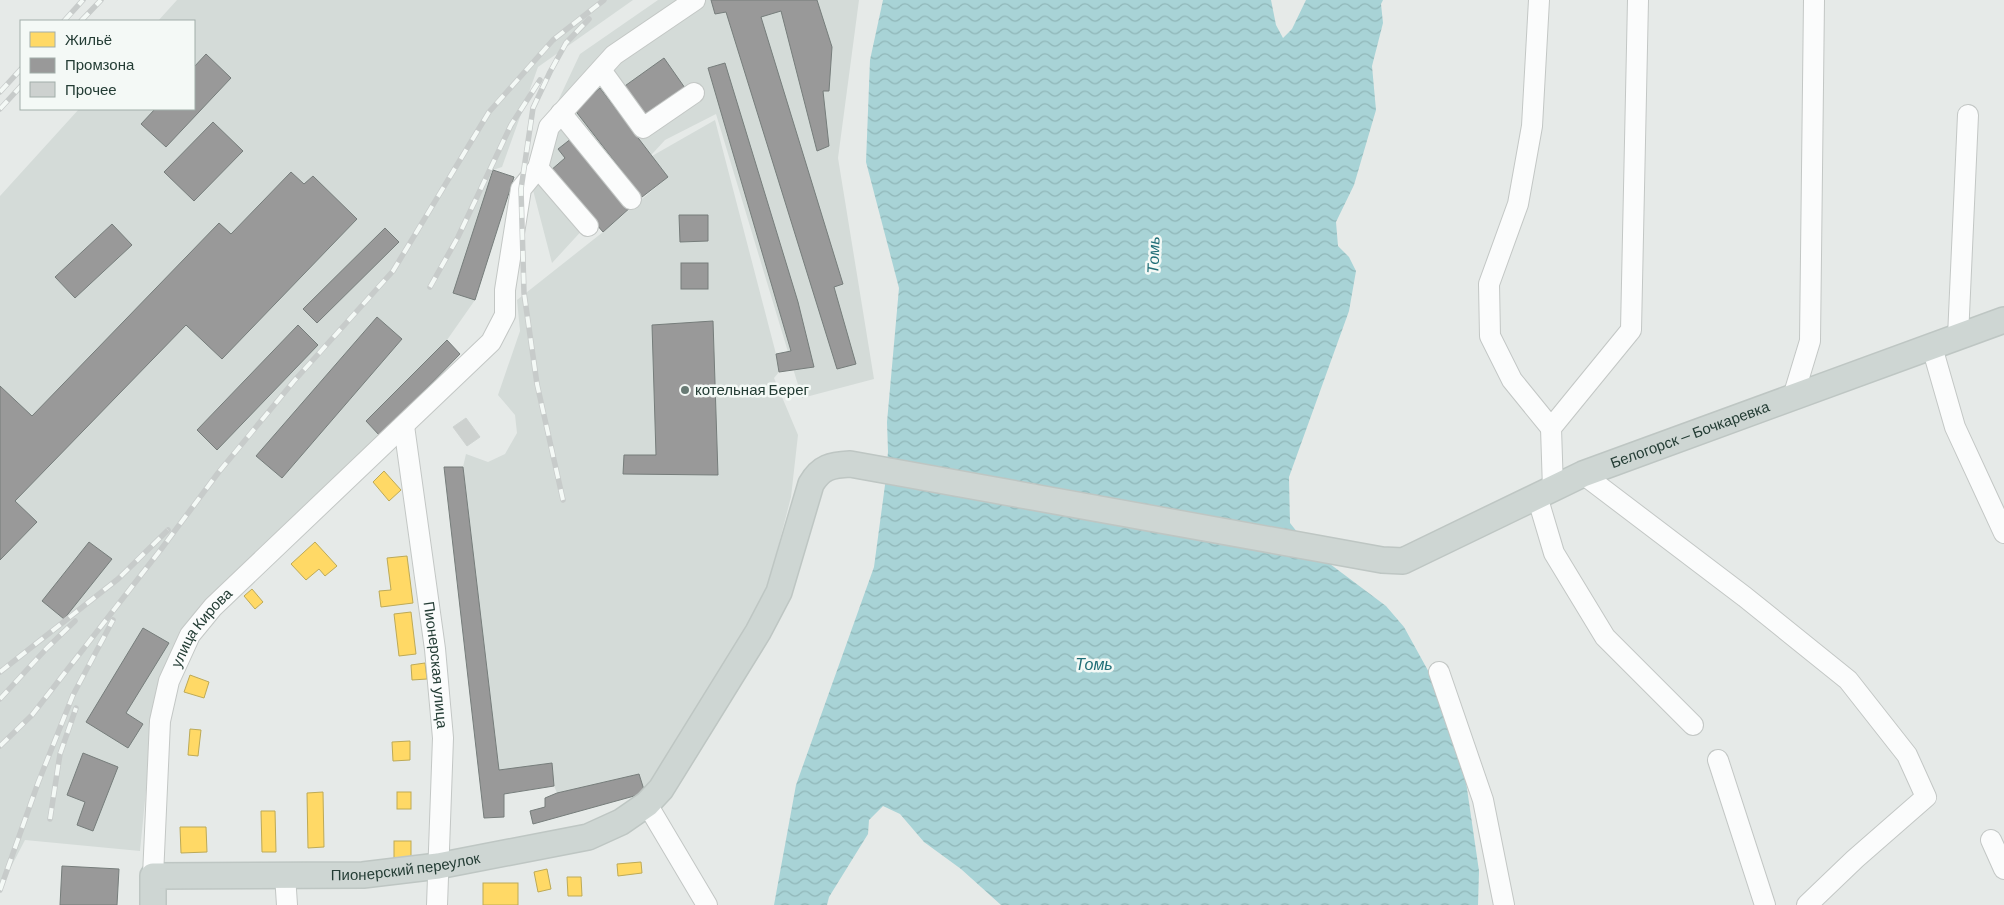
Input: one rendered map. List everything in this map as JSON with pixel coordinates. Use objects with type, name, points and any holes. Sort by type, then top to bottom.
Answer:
[{"type":"main road","name":"Белогорск — Бочкаревка","points":[[850,464],[1382,560],[1403,560],[1583,474],[2004,320]]},
{"type":"main road","name":"Пионерский переулок","points":[[153,876],[363,875],[438,866],[588,837],[621,822],[647,804],[661,789],[758,632],[779,592],[811,484],[818,473],[834,465],[850,464]]},
{"type":"main road","name":"улица Кирова","points":[[153,876],[153,905]]},
{"type":"street","points":[[588,226],[538,168],[549,127],[614,55],[695,0]]},
{"type":"street","points":[[1539,0],[1532,126],[1518,204],[1489,284],[1490,336],[1512,380],[1552,428]]},
{"type":"street","points":[[1638,0],[1631,330],[1552,428],[1545,493],[1554,553],[1605,637],[1693,725]]},
{"type":"street","points":[[1793,397],[1810,340],[1814,0]]},
{"type":"street","points":[[601,70],[643,128],[694,93]]},
{"type":"street","points":[[561,114],[632,199]]},
{"type":"street","points":[[1958,337],[1968,115]]},
{"type":"street","name":"улица Кирова","points":[[153,876],[160,721],[169,681],[190,635],[213,607],[491,342],[505,315],[505,290],[521,189],[538,168]]},
{"type":"street","points":[[1932,347],[1955,427],[2004,533]]},
{"type":"street","name":"Пионерская улица","points":[[404,426],[435,649],[443,738],[437,905]]},
{"type":"street","points":[[1583,474],[1745,597],[1848,680],[1907,755],[1926,797],[1854,859],[1807,905]]},
{"type":"street","points":[[1440,672],[1483,800],[1504,905]]},
{"type":"street","points":[[1718,760],[1765,905]]},
{"type":"street","points":[[647,804],[707,905]]},
{"type":"street","points":[[1991,840],[2004,869]]},
{"type":"street","points":[[285,875],[288,905]]},
{"type":"shaded area","points":[[177,0],[633,0],[538,67],[502,167],[493,170],[475,300],[447,340],[367,421],[380,436],[204,607],[154,709],[140,851],[25,840],[0,888],[0,196],[78,110],[195,110],[195,20],[159,20]]},
{"type":"shaded area","points":[[658,0],[859,0],[838,158],[874,379],[802,398],[716,114],[665,140],[552,263],[527,167],[580,54]]},
{"type":"shaded area","points":[[715,120],[776,354],[779,372],[774,378],[798,435],[791,497],[766,594],[645,793],[638,774],[557,793],[554,786],[551,763],[499,770],[463,467],[466,454],[488,462],[505,454],[517,433],[515,415],[498,395],[520,331],[517,300],[603,232],[668,177],[652,156]]},
{"type":"water","name":"Томь","points":[[883,0],[1271,0],[1276,25],[1283,38],[1292,29],[1306,0],[1383,0],[1381,4],[1383,23],[1372,66],[1376,110],[1354,185],[1336,222],[1338,246],[1349,257],[1356,271],[1349,311],[1289,477],[1290,523],[1321,562],[1330,564],[1386,606],[1404,627],[1442,696],[1465,775],[1479,871],[1478,905],[1001,905],[961,869],[924,842],[900,814],[883,806],[869,820],[868,834],[829,897],[827,905],[774,905],[796,785],[874,567],[885,485],[888,452],[887,422],[899,288],[866,162],[870,60]]},
{"type":"building: Жильё","points":[[384,471],[401,490],[389,501],[373,482]]},
{"type":"building: Жильё","points":[[315,542],[337,566],[325,576],[319,569],[306,580],[291,564]]},
{"type":"building: Жильё","points":[[407,556],[413,603],[381,607],[379,591],[391,590],[387,558]]},
{"type":"building: Жильё","points":[[252,589],[263,602],[255,609],[244,596]]},
{"type":"building: Жильё","points":[[411,612],[416,654],[399,656],[394,614]]},
{"type":"building: Жильё","points":[[425,663],[427,679],[412,680],[411,665]]},
{"type":"building: Жильё","points":[[190,675],[209,682],[204,698],[184,692]]},
{"type":"building: Жильё","points":[[190,729],[201,730],[198,756],[188,755]]},
{"type":"building: Жильё","points":[[410,741],[410,760],[393,761],[392,742]]},
{"type":"building: Жильё","points":[[323,792],[324,847],[308,848],[307,793]]},
{"type":"building: Жильё","points":[[397,792],[411,792],[411,809],[397,809]]},
{"type":"building: Жильё","points":[[261,811],[275,811],[276,852],[262,852]]},
{"type":"building: Жильё","points":[[180,827],[206,827],[207,852],[181,853]]},
{"type":"building: Жильё","points":[[394,841],[411,841],[411,858],[394,858]]},
{"type":"building: Жильё","points":[[641,862],[642,873],[618,876],[617,864]]},
{"type":"building: Жильё","points":[[547,869],[551,889],[538,892],[534,872]]},
{"type":"building: Жильё","points":[[567,877],[581,877],[582,896],[568,896]]},
{"type":"building: Жильё","points":[[483,883],[518,883],[518,905],[483,905]]},
{"type":"building: Промзона","points":[[711,0],[817,0],[832,47],[829,91],[823,91],[829,146],[817,151],[781,11],[761,17],[843,284],[834,287],[856,364],[837,369],[726,12],[715,14]]},
{"type":"building: Промзона","points":[[206,54],[231,78],[166,147],[141,124],[154,110],[195,110],[195,66]]},
{"type":"building: Промзона","points":[[664,58],[685,88],[643,118],[622,88]]},
{"type":"building: Промзона","points":[[725,63],[798,302],[814,367],[779,372],[776,354],[791,351],[708,68]]},
{"type":"building: Промзона","points":[[600,88],[668,177],[642,197],[574,109]]},
{"type":"building: Промзона","points":[[213,122],[243,151],[194,201],[164,172]]},
{"type":"building: Промзона","points":[[572,138],[631,207],[603,232],[550,171],[565,158],[558,149]]},
{"type":"building: Промзона","points":[[493,170],[514,177],[475,300],[453,293]]},
{"type":"building: Промзона","points":[[291,172],[304,184],[313,176],[357,219],[222,359],[186,325],[15,501],[37,522],[0,560],[0,386],[32,416],[219,223],[231,234]]},
{"type":"building: Промзона","points":[[679,215],[708,215],[708,241],[680,242]]},
{"type":"building: Промзона","points":[[112,224],[132,245],[75,298],[55,277]]},
{"type":"building: Промзона","points":[[385,228],[399,242],[317,323],[303,309]]},
{"type":"building: Промзона","points":[[681,263],[708,263],[708,289],[681,289]]},
{"type":"building: Промзона","points":[[377,317],[402,339],[282,478],[256,456]]},
{"type":"building: Промзона","name":"котельная Берег","points":[[713,321],[718,475],[623,474],[624,455],[656,455],[652,325]]},
{"type":"building: Промзона","points":[[298,325],[318,345],[217,450],[197,430]]},
{"type":"building: Промзона","points":[[447,340],[460,354],[380,436],[366,421]]},
{"type":"building: Промзона","points":[[444,467],[463,467],[499,770],[552,763],[554,786],[504,794],[504,817],[484,818]]},
{"type":"building: Промзона","points":[[89,542],[112,559],[64,619],[42,601]]},
{"type":"building: Промзона","points":[[143,628],[169,643],[126,713],[143,724],[128,748],[86,722]]},
{"type":"building: Промзона","points":[[83,753],[118,767],[93,831],[77,825],[85,802],[67,795]]},
{"type":"building: Промзона","points":[[639,774],[645,793],[533,824],[530,811],[545,807],[545,798],[557,793]]},
{"type":"building: Промзона","points":[[62,866],[119,869],[117,905],[60,905]]},
{"type":"building: Прочее","points":[[466,418],[480,437],[467,446],[453,427]]},
{"type":"railway","points":[[65,20],[83,0]]},
{"type":"railway","points":[[82,20],[101,0]]},
{"type":"railway","points":[[0,746],[32,715],[218,473],[294,381],[393,271],[489,112],[553,40],[604,0]]},
{"type":"railway","points":[[563,500],[537,384],[524,293],[521,189],[533,108],[566,43],[589,19]]},
{"type":"railway","points":[[0,92],[20,70]]},
{"type":"railway","points":[[430,287],[458,237],[511,125],[540,80]]},
{"type":"railway","points":[[0,109],[20,87]]},
{"type":"railway","points":[[0,672],[118,579],[168,530]]},
{"type":"railway","points":[[0,890],[38,783],[73,695],[113,620]]},
{"type":"railway","points":[[0,699],[75,621]]},
{"type":"railway","points":[[50,819],[60,754],[76,708]]},
{"type":"place","name":"котельная Берег","points":[[685,390]]}]
